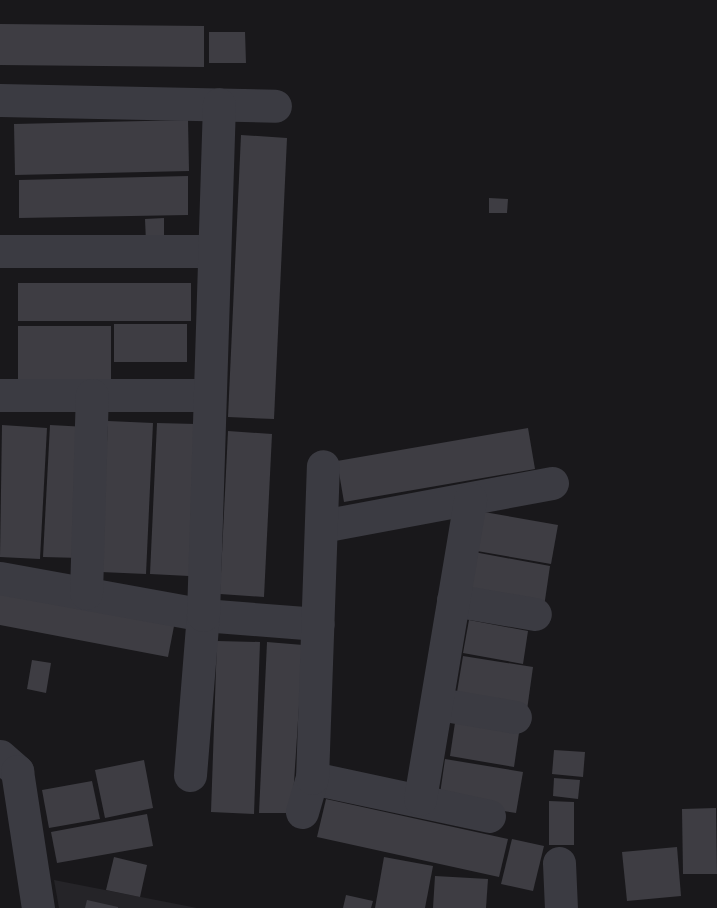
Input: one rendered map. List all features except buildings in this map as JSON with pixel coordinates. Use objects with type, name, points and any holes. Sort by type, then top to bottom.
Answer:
[{"type":"street","points":[[0,100],[275,106]]},
{"type":"street","points":[[190,775],[203,615],[207,395],[219,104]]},
{"type":"street","points":[[0,251],[212,250]]},
{"type":"street","points":[[0,395],[207,395]]},
{"type":"street","points":[[86,593],[92,395]]},
{"type":"street","points":[[302,812],[312,778],[323,466]]},
{"type":"street","points":[[322,526],[552,483]]},
{"type":"street","points":[[420,799],[439,704],[470,499]]},
{"type":"street","points":[[0,578],[203,615],[318,624]]},
{"type":"street","points":[[453,600],[535,614]]},
{"type":"street","points":[[439,704],[515,717]]},
{"type":"street","points":[[0,756],[17,771],[38,908]]},
{"type":"street","points":[[312,778],[420,799],[489,816]]},
{"type":"street","points":[[559,863],[561,908]]},
{"type":"shaded area","points":[[54,880],[197,908],[59,908]]}]
